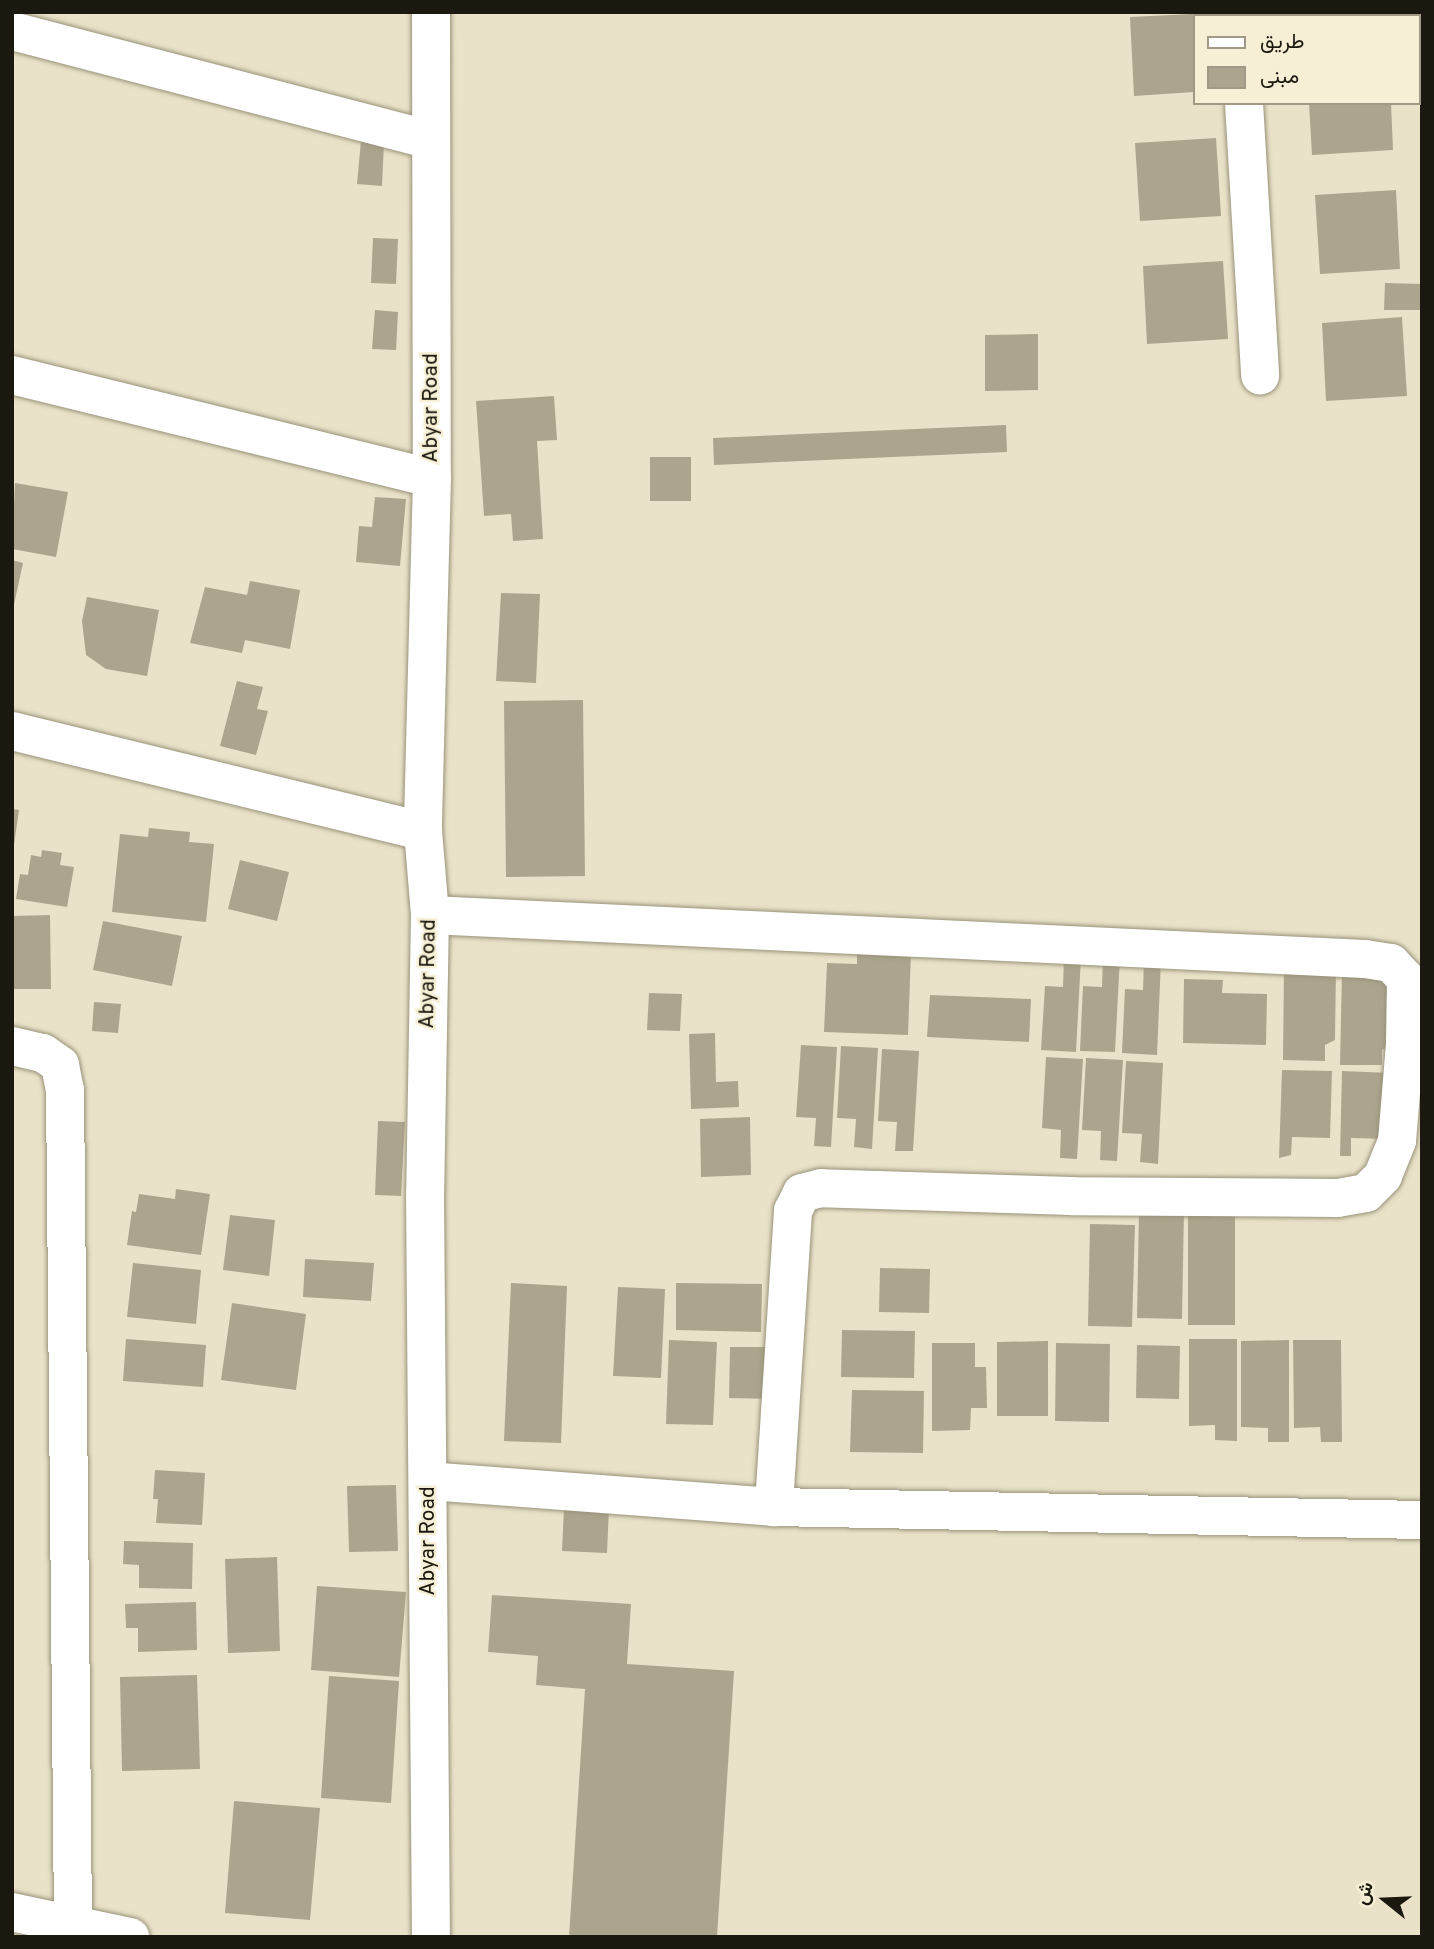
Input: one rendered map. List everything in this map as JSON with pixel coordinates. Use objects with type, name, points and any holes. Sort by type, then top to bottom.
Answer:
[{"type":"street","name":"Abyar Road","points":[[431,12],[432,478],[423,831],[430,915],[425,1194],[431,1937]]},
{"type":"street","points":[[12,31],[430,140]]},
{"type":"street","points":[[1244,105],[1260,376]]},
{"type":"street","points":[[12,375],[432,478]]},
{"type":"street","points":[[12,732],[423,831]]},
{"type":"street","points":[[430,915],[1365,959],[1391,963],[1406,979],[1405,1044],[1397,1141],[1383,1176],[1366,1193],[1338,1198],[1071,1196],[821,1188],[802,1193],[793,1211],[774,1507]]},
{"type":"street","points":[[12,1046],[43,1053],[60,1065],[65,1090],[73,1924]]},
{"type":"street","points":[[429,1481],[774,1507],[1422,1520]]},
{"type":"street","points":[[12,1912],[129,1937]]},
{"type":"building","points":[[1279,12],[1387,12],[1387,14]]},
{"type":"building","points":[[1211,13],[1192,14],[1192,92],[1134,96],[1130,17]]},
{"type":"building","points":[[1309,105],[1391,105],[1393,150],[1312,155]]},
{"type":"building","points":[[1216,138],[1221,216],[1140,221],[1135,143]]},
{"type":"building","points":[[361,141],[384,142],[382,186],[357,184]]},
{"type":"building","points":[[1396,190],[1400,269],[1320,274],[1315,195]]},
{"type":"building","points":[[373,238],[398,239],[396,284],[371,283]]},
{"type":"building","points":[[1223,261],[1228,339],[1147,344],[1143,266]]},
{"type":"building","points":[[1385,283],[1422,284],[1422,310],[1384,310]]},
{"type":"building","points":[[375,310],[398,312],[396,350],[372,349]]},
{"type":"building","points":[[1402,317],[1407,396],[1326,401],[1322,323]]},
{"type":"building","points":[[1038,334],[1038,390],[985,391],[985,335]]},
{"type":"building","points":[[554,396],[557,440],[537,441],[543,539],[513,541],[511,514],[484,516],[476,401]]},
{"type":"building","points":[[1006,425],[1007,452],[714,465],[713,438]]},
{"type":"building","points":[[650,457],[691,457],[691,501],[650,501]]},
{"type":"building","points":[[15,483],[68,492],[56,557],[12,549]]},
{"type":"building","points":[[375,497],[406,499],[400,566],[356,562],[359,526],[372,527]]},
{"type":"building","points":[[12,560],[23,563],[13,609],[12,609]]},
{"type":"building","points":[[250,581],[300,590],[290,649],[245,640],[242,653],[190,643],[205,587],[247,595]]},
{"type":"building","points":[[501,593],[540,594],[536,683],[496,681]]},
{"type":"building","points":[[87,597],[159,610],[147,676],[106,669],[86,655],[82,621]]},
{"type":"building","points":[[237,681],[263,687],[257,709],[268,711],[256,755],[220,746]]},
{"type":"building","points":[[583,700],[585,876],[506,877],[504,701]]},
{"type":"building","points":[[12,809],[19,810],[14,845],[12,845]]},
{"type":"building","points":[[149,828],[190,832],[189,842],[214,844],[206,922],[112,912],[120,834],[148,837]]},
{"type":"building","points":[[42,850],[62,853],[60,865],[74,867],[67,907],[16,899],[20,874],[28,875],[31,855],[41,857]]},
{"type":"building","points":[[240,860],[289,872],[277,921],[228,909]]},
{"type":"building","points":[[50,915],[51,989],[12,989],[12,916]]},
{"type":"building","points":[[103,921],[182,936],[172,986],[93,970]]},
{"type":"building","points":[[857,950],[911,952],[908,1035],[824,1032],[827,963],[857,964]]},
{"type":"building","points":[[1064,956],[1081,957],[1076,1052],[1041,1050],[1045,986],[1063,987]]},
{"type":"building","points":[[1103,956],[1120,957],[1115,1052],[1080,1051],[1083,986],[1102,987]]},
{"type":"building","points":[[1144,959],[1161,960],[1157,1055],[1122,1053],[1125,989],[1143,990]]},
{"type":"building","points":[[1284,967],[1336,968],[1335,1040],[1325,1045],[1325,1061],[1283,1060]]},
{"type":"building","points":[[1342,972],[1394,972],[1393,1045],[1382,1050],[1382,1065],[1340,1065]]},
{"type":"building","points":[[1184,979],[1223,980],[1222,993],[1267,994],[1266,1045],[1183,1043]]},
{"type":"building","points":[[649,993],[682,994],[680,1031],[647,1030]]},
{"type":"building","points":[[930,995],[1031,999],[1029,1042],[927,1037]]},
{"type":"building","points":[[94,1002],[121,1004],[118,1033],[92,1031]]},
{"type":"building","points":[[715,1033],[716,1082],[738,1081],[739,1107],[691,1109],[689,1034]]},
{"type":"building","points":[[801,1045],[837,1047],[831,1147],[814,1146],[816,1118],[796,1117]]},
{"type":"building","points":[[841,1046],[878,1048],[872,1149],[854,1147],[856,1119],[837,1118]]},
{"type":"building","points":[[882,1049],[919,1051],[913,1151],[895,1151],[897,1122],[878,1121]]},
{"type":"building","points":[[1046,1057],[1083,1059],[1077,1159],[1060,1158],[1061,1130],[1042,1128]]},
{"type":"building","points":[[1086,1058],[1123,1060],[1117,1161],[1100,1160],[1101,1131],[1082,1130]]},
{"type":"building","points":[[1126,1061],[1163,1063],[1158,1164],[1140,1162],[1142,1134],[1122,1133]]},
{"type":"building","points":[[1282,1070],[1332,1071],[1330,1138],[1292,1137],[1291,1155],[1279,1158]]},
{"type":"building","points":[[1342,1071],[1391,1073],[1390,1139],[1351,1138],[1351,1156],[1340,1156]]},
{"type":"building","points":[[750,1117],[751,1175],[701,1177],[700,1119]]},
{"type":"building","points":[[378,1121],[405,1122],[401,1196],[375,1195]]},
{"type":"building","points":[[176,1189],[210,1194],[201,1255],[127,1245],[132,1211],[136,1212],[139,1194],[175,1199]]},
{"type":"building","points":[[1139,1210],[1184,1210],[1182,1319],[1137,1318]]},
{"type":"building","points":[[1188,1211],[1235,1211],[1235,1325],[1188,1325]]},
{"type":"building","points":[[230,1215],[275,1220],[269,1276],[223,1270]]},
{"type":"building","points":[[1090,1224],[1135,1225],[1132,1327],[1088,1326]]},
{"type":"building","points":[[305,1259],[374,1263],[371,1301],[303,1297]]},
{"type":"building","points":[[133,1263],[201,1270],[196,1324],[127,1317]]},
{"type":"building","points":[[880,1268],[930,1269],[929,1313],[879,1312]]},
{"type":"building","points":[[511,1283],[567,1286],[561,1443],[504,1441]]},
{"type":"building","points":[[676,1283],[762,1284],[761,1332],[676,1330]]},
{"type":"building","points":[[618,1287],[665,1289],[661,1378],[613,1376]]},
{"type":"building","points":[[232,1303],[306,1314],[296,1390],[221,1380]]},
{"type":"building","points":[[842,1330],[915,1331],[914,1378],[841,1377]]},
{"type":"building","points":[[126,1339],[206,1345],[203,1387],[123,1381]]},
{"type":"building","points":[[1189,1339],[1237,1339],[1237,1441],[1215,1440],[1215,1425],[1189,1426]]},
{"type":"building","points":[[669,1340],[717,1342],[713,1425],[666,1424]]},
{"type":"building","points":[[1289,1340],[1289,1442],[1268,1442],[1268,1428],[1241,1427],[1241,1341]]},
{"type":"building","points":[[1293,1340],[1341,1340],[1342,1442],[1321,1442],[1320,1427],[1294,1428]]},
{"type":"building","points":[[1048,1341],[1048,1416],[997,1416],[997,1342]]},
{"type":"building","points":[[932,1343],[975,1343],[975,1367],[986,1367],[987,1408],[971,1408],[970,1430],[932,1431]]},
{"type":"building","points":[[1056,1343],[1110,1344],[1109,1422],[1055,1421]]},
{"type":"building","points":[[1137,1345],[1180,1346],[1179,1399],[1136,1398]]},
{"type":"building","points":[[730,1347],[775,1347],[775,1399],[729,1398]]},
{"type":"building","points":[[852,1390],[924,1391],[923,1453],[850,1452]]},
{"type":"building","points":[[155,1470],[205,1473],[202,1525],[156,1523],[158,1499],[153,1499]]},
{"type":"building","points":[[396,1485],[398,1551],[349,1552],[347,1486]]},
{"type":"building","points":[[564,1508],[609,1509],[607,1553],[562,1551]]},
{"type":"building","points":[[124,1541],[193,1543],[192,1589],[139,1588],[139,1565],[123,1564]]},
{"type":"building","points":[[277,1557],[280,1651],[228,1653],[225,1559]]},
{"type":"building","points":[[317,1586],[406,1592],[399,1677],[311,1670]]},
{"type":"building","points":[[492,1595],[631,1604],[627,1664],[734,1671],[717,1937],[569,1937],[585,1689],[536,1685],[538,1656],[488,1652]]},
{"type":"building","points":[[196,1602],[197,1650],[138,1652],[138,1628],[126,1628],[125,1604]]},
{"type":"building","points":[[197,1675],[200,1769],[122,1771],[120,1677]]},
{"type":"building","points":[[329,1676],[399,1681],[391,1803],[321,1798]]},
{"type":"building","points":[[234,1801],[320,1808],[310,1920],[225,1913]]}]
